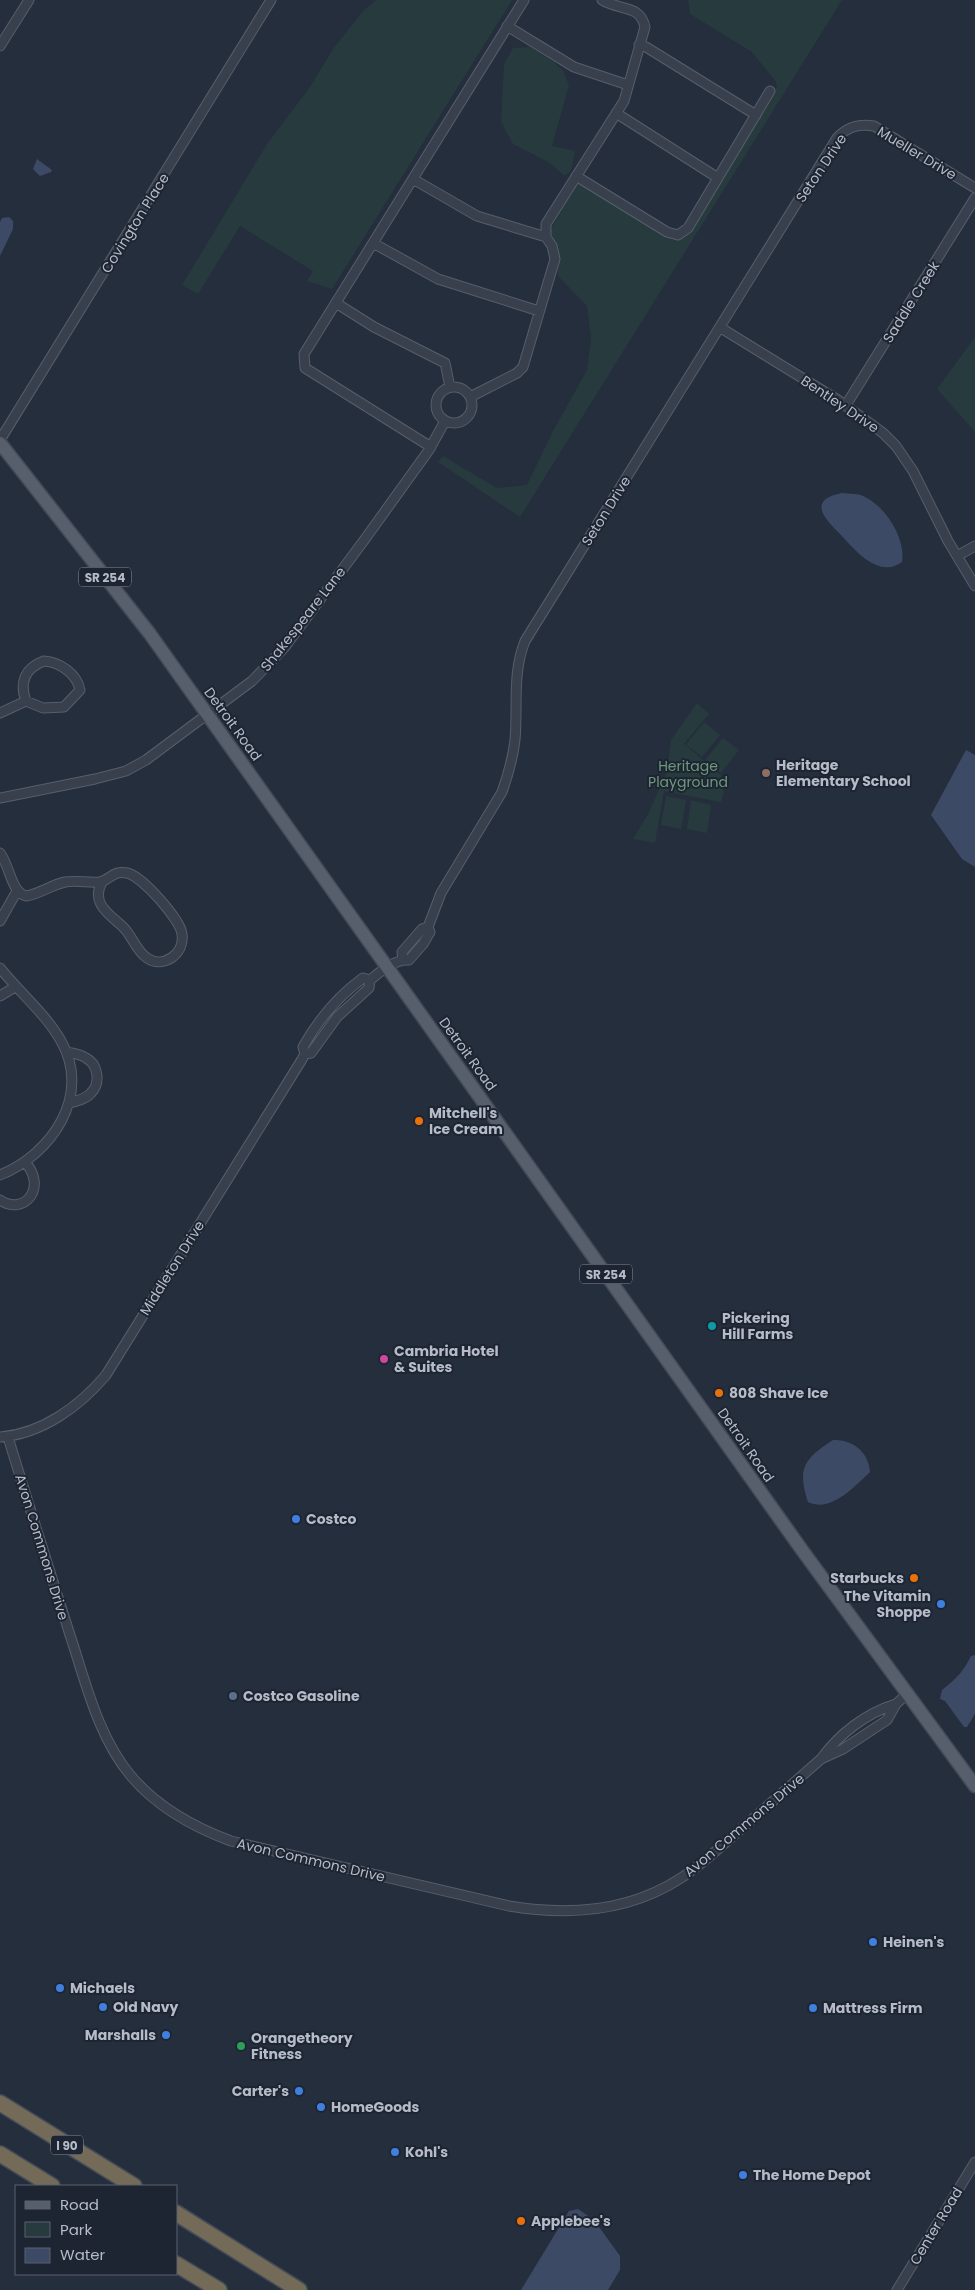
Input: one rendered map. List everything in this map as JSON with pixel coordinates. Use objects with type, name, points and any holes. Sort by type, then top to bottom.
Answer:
[{"type":"highway","name":"I 90","points":[[0,2103],[132,2185]]},
{"type":"highway","points":[[0,2154],[50,2185]]},
{"type":"highway","points":[[178,2214],[299,2290]]},
{"type":"highway","points":[[178,2265],[219,2290]]},
{"type":"main road","name":"Detroit Road","points":[[0,441],[150,634],[802,1550],[975,1786]]},
{"type":"street","points":[[0,46],[29,0]]},
{"type":"street","points":[[431,447],[305,368],[304,354],[524,0]]},
{"type":"street","points":[[470,397],[517,373],[522,367],[555,259],[552,246],[546,237],[546,224],[624,100],[645,27],[642,17],[637,11],[611,6],[602,0]]},
{"type":"street","name":"Covington Place","points":[[0,441],[270,3]]},
{"type":"street","points":[[507,26],[574,67],[628,85]]},
{"type":"street","points":[[639,45],[646,47],[756,114]]},
{"type":"street","points":[[576,176],[667,232],[678,235],[688,228],[770,91]]},
{"type":"street","points":[[616,113],[718,178]]},
{"type":"street","name":"Mueller Drive","points":[[856,125],[874,126],[975,188]]},
{"type":"street","name":"Seton Drive","points":[[387,967],[402,960],[409,960],[423,944],[430,932],[428,927],[442,893],[502,792],[515,741],[516,675],[525,641],[721,328],[837,138],[842,132],[856,125]]},
{"type":"street","points":[[412,179],[477,216],[546,237]]},
{"type":"street","name":"Saddle Creek","points":[[846,405],[975,198]]},
{"type":"street","points":[[373,242],[438,280],[540,311]]},
{"type":"street","points":[[336,303],[374,327],[446,363],[450,387]]},
{"type":"street","name":"Bentley Drive","points":[[721,328],[846,405],[883,433],[905,458],[975,586]]},
{"type":"street","points":[[450,387],[462,389],[470,397],[472,409],[467,417],[458,423],[445,421],[438,415],[435,404],[438,395],[450,387]]},
{"type":"street","name":"Shakespeare Lane","points":[[0,798],[126,771],[146,760],[252,681],[284,648],[365,539],[431,447],[445,421]]},
{"type":"street","points":[[957,556],[975,546]]},
{"type":"street","points":[[0,713],[26,701],[44,708],[64,707],[80,690],[79,686],[62,667],[52,661],[44,661],[32,666],[23,679],[23,693],[26,701]]},
{"type":"street","points":[[0,852],[8,864],[17,892],[0,921]]},
{"type":"street","points":[[17,892],[26,896],[64,882],[102,882],[117,873],[132,874],[162,903],[182,935],[179,949],[174,956],[166,961],[158,962],[146,958],[141,953],[124,927],[100,904],[98,892],[102,882]]},
{"type":"street","name":"Middleton Drive","points":[[4,1437],[35,1428],[59,1416],[86,1397],[106,1375],[305,1054],[311,1053],[337,1017],[369,988],[370,980],[387,967]]},
{"type":"street","points":[[0,968],[60,1039],[66,1052],[72,1078],[69,1103],[59,1126],[51,1138],[25,1162],[0,1175]]},
{"type":"street","points":[[0,996],[15,987]]},
{"type":"street","points":[[66,1052],[88,1058],[94,1066],[97,1078],[90,1094],[69,1103]]},
{"type":"street","points":[[0,1200],[5,1204],[15,1204],[23,1202],[31,1195],[36,1183],[33,1172],[25,1162]]},
{"type":"street","name":"Avon Commons Drive","points":[[4,1437],[36,1528],[98,1720],[106,1736],[131,1776],[154,1799],[173,1814],[205,1831],[231,1841],[509,1906],[542,1912],[590,1911],[642,1898],[682,1878],[821,1760],[836,1740],[880,1709],[896,1704],[907,1694]]},
{"type":"street","name":"Center Road","points":[[897,2290],[975,2162]]},
{"type":"green space","points":[[376,0],[512,0],[332,289],[307,281],[313,271],[240,226],[198,294],[182,285],[267,144],[310,87],[333,49],[363,11]]},
{"type":"green space","points":[[688,0],[842,0],[520,517],[438,462],[443,456],[497,488],[527,485],[553,431],[587,370],[591,338],[587,306],[558,276],[558,259],[550,231],[577,181],[678,239],[710,196],[777,86],[776,82],[752,52],[690,14]]},
{"type":"green space","points":[[530,47],[554,62],[563,71],[569,85],[552,146],[575,151],[571,170],[565,176],[548,162],[513,144],[501,122],[504,64],[513,48]]},
{"type":"green space","points":[[975,337],[975,432],[937,389]]},
{"type":"green space","name":"Heritage Playground","points":[[697,703],[709,714],[684,744],[721,775],[724,791],[721,802],[664,791],[655,843],[633,839],[648,814],[667,772],[671,740]]},
{"type":"green space","points":[[704,722],[720,735],[702,757],[686,745]]},
{"type":"green space","points":[[723,738],[739,750],[721,773],[705,760]]},
{"type":"green space","points":[[666,796],[686,800],[681,829],[661,825]]},
{"type":"green space","points":[[691,800],[711,805],[707,833],[687,829]]},
{"type":"water","points":[[37,159],[52,170],[51,172],[40,176],[33,169]]},
{"type":"water","points":[[9,217],[13,221],[13,229],[0,256],[0,222],[2,218]]},
{"type":"water","points":[[842,493],[863,496],[873,502],[887,516],[898,534],[901,544],[902,562],[896,566],[889,567],[878,566],[872,563],[855,550],[829,523],[822,511],[824,500]]},
{"type":"water","points":[[966,750],[975,755],[975,867],[962,859],[931,815]]},
{"type":"water","points":[[833,1440],[847,1442],[858,1448],[866,1458],[870,1472],[842,1497],[834,1501],[825,1504],[808,1502],[803,1472],[809,1459]]},
{"type":"water","points":[[975,1655],[975,1714],[967,1727],[964,1727],[945,1701],[940,1699],[942,1690],[959,1675],[971,1656]]},
{"type":"water","points":[[578,2209],[594,2220],[620,2256],[620,2270],[608,2290],[521,2290],[569,2211]]},
{"type":"place","name":"Heritage Elementary School","points":[[766,773]]},
{"type":"place","name":"Mitchell's Ice Cream","points":[[419,1121]]},
{"type":"place","name":"Pickering Hill Farms","points":[[712,1326]]},
{"type":"place","name":"Cambria Hotel & Suites","points":[[384,1359]]},
{"type":"place","name":"808 Shave Ice","points":[[719,1393]]},
{"type":"place","name":"Costco","points":[[296,1519]]},
{"type":"place","name":"Starbucks","points":[[914,1578]]},
{"type":"place","name":"The Vitamin Shoppe","points":[[941,1604]]},
{"type":"place","name":"Costco Gasoline","points":[[233,1696]]},
{"type":"place","name":"Heinen's","points":[[873,1942]]},
{"type":"place","name":"Michaels","points":[[60,1988]]},
{"type":"place","name":"Old Navy","points":[[103,2007]]},
{"type":"place","name":"Mattress Firm","points":[[813,2008]]},
{"type":"place","name":"Marshalls","points":[[166,2035]]},
{"type":"place","name":"Orangetheory Fitness","points":[[241,2046]]},
{"type":"place","name":"Carter's","points":[[299,2091]]},
{"type":"place","name":"HomeGoods","points":[[321,2107]]},
{"type":"place","name":"Kohl's","points":[[395,2152]]},
{"type":"place","name":"The Home Depot","points":[[743,2175]]},
{"type":"place","name":"Applebee's","points":[[521,2221]]}]
